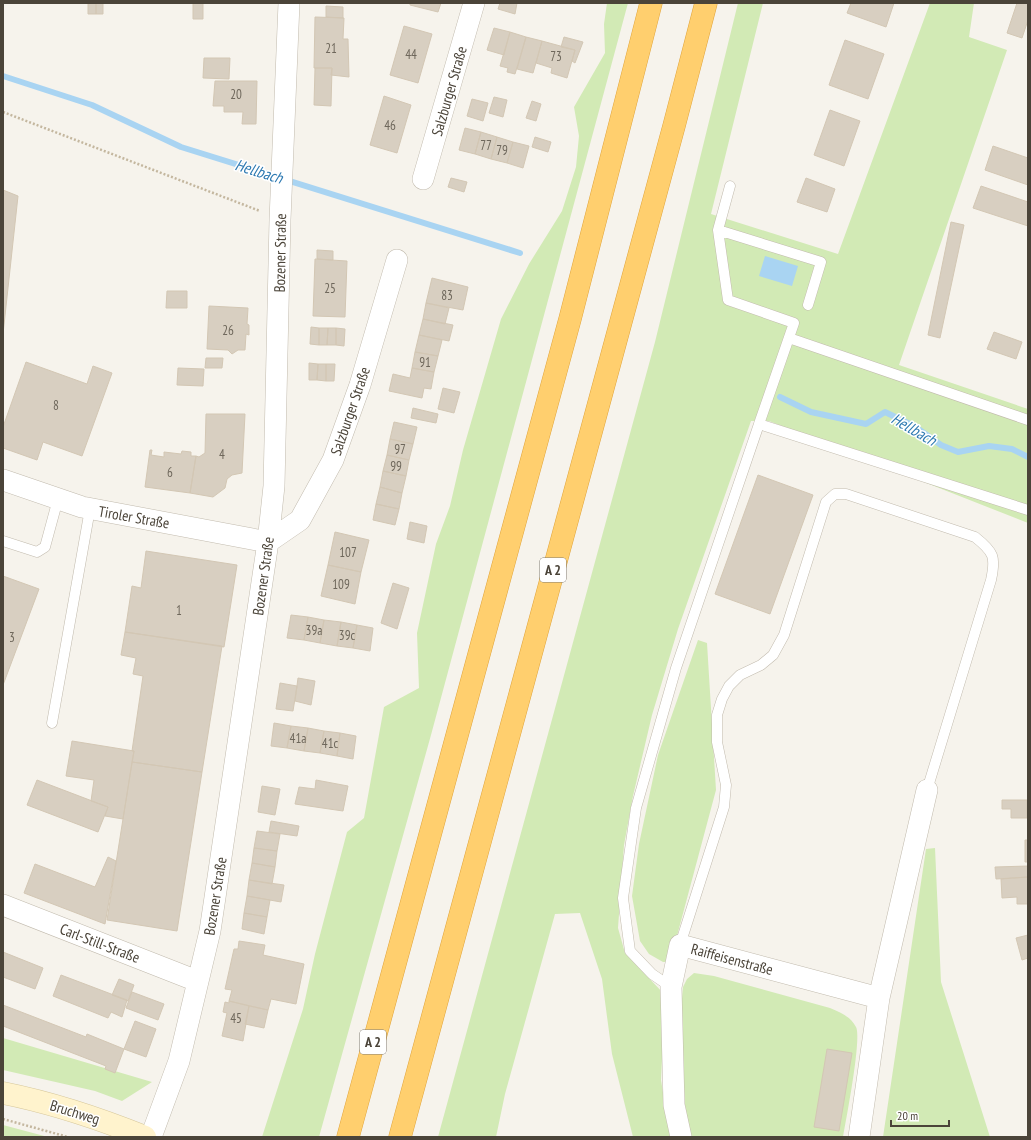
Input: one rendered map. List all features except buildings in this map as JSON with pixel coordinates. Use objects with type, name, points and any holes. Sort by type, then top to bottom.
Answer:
[{"type":"highway","name":"A 2","points":[[348,1137],[570,319],[651,3]]},
{"type":"highway","name":"A 2","points":[[400,1137],[706,3]]},
{"type":"street","name":"Bozener Straße","points":[[151,1137],[179,1061],[210,931],[268,542],[274,486],[280,220],[290,3]]},
{"type":"street","name":"Salzburger Straße","points":[[423,179],[474,3]]},
{"type":"street","name":"Salzburger Straße","points":[[268,542],[300,520],[333,460],[360,385],[397,260]]},
{"type":"street","name":"Tiroler Straße","points":[[3,480],[90,509],[268,542]]},
{"type":"street","points":[[859,1137],[879,998],[927,790]]},
{"type":"street","name":"Carl-Still-Straße","points":[[3,905],[197,981]]},
{"type":"street","name":"Raiffeisenstraße","points":[[681,1137],[674,1105],[671,987],[680,945],[879,998]]},
{"type":"street","name":"Bruchweg","points":[[3,1093],[34,1099],[94,1116],[145,1137]]},
{"type":"lane","points":[[671,987],[652,974],[630,951],[623,898],[636,808],[676,668],[794,323],[728,300],[718,230],[730,186]]},
{"type":"lane","points":[[718,230],[821,262],[808,305]]},
{"type":"lane","points":[[789,338],[1028,420]]},
{"type":"lane","points":[[759,424],[1028,510]]},
{"type":"lane","points":[[680,945],[724,807],[726,785],[717,742],[717,715],[722,699],[729,686],[740,675],[760,665],[773,655],[784,635],[826,502],[835,494],[846,494],[975,537],[989,548],[995,562],[991,580],[927,790]]},
{"type":"lane","points":[[3,541],[37,552],[45,547],[58,499]]},
{"type":"lane","points":[[52,723],[90,509]]},
{"type":"path","points":[[3,112],[253,207],[280,220]]},
{"type":"path","points":[[3,1119],[68,1137]]},
{"type":"green space","points":[[607,3],[628,3],[431,735],[319,1137],[262,1137],[303,1009],[315,954],[347,832],[364,818],[384,707],[419,688],[417,633],[436,544],[450,506],[463,450],[501,319],[529,264],[562,211],[576,167],[579,136],[574,107],[605,53],[604,24]]},
{"type":"green space","points":[[738,3],[763,3],[711,214],[838,254],[930,3],[974,3],[969,37],[1007,50],[899,365],[1028,409],[1028,523],[769,421],[751,421],[678,629],[652,715],[633,796],[624,845],[618,928],[625,953],[665,995],[661,1080],[670,1137],[633,1137],[612,1054],[602,979],[580,913],[555,914],[505,1094],[496,1137],[438,1137],[655,342]]},
{"type":"green space","points":[[698,640],[707,643],[716,790],[670,962],[663,962],[649,954],[640,941],[632,896],[639,844],[658,755]]},
{"type":"green space","points":[[935,848],[941,982],[990,1137],[883,1137],[926,849]]},
{"type":"green space","points":[[694,973],[714,976],[830,1008],[845,1015],[851,1020],[856,1027],[857,1046],[853,1080],[843,1137],[687,1137],[680,1022],[683,987],[687,979]]},
{"type":"green space","points":[[3,1038],[152,1082],[122,1101],[95,1091],[3,1070]]},
{"type":"green space","points":[[3,1125],[48,1137],[3,1137]]},
{"type":"water","points":[[765,256],[798,266],[792,286],[759,276]]},
{"type":"waterway","name":"Hellbach","points":[[3,76],[92,105],[181,147],[520,253]]},
{"type":"waterway","name":"Hellbach","points":[[780,397],[811,412],[866,424],[885,412],[914,426],[941,445],[958,452],[989,446],[1012,449],[1028,457]]}]
